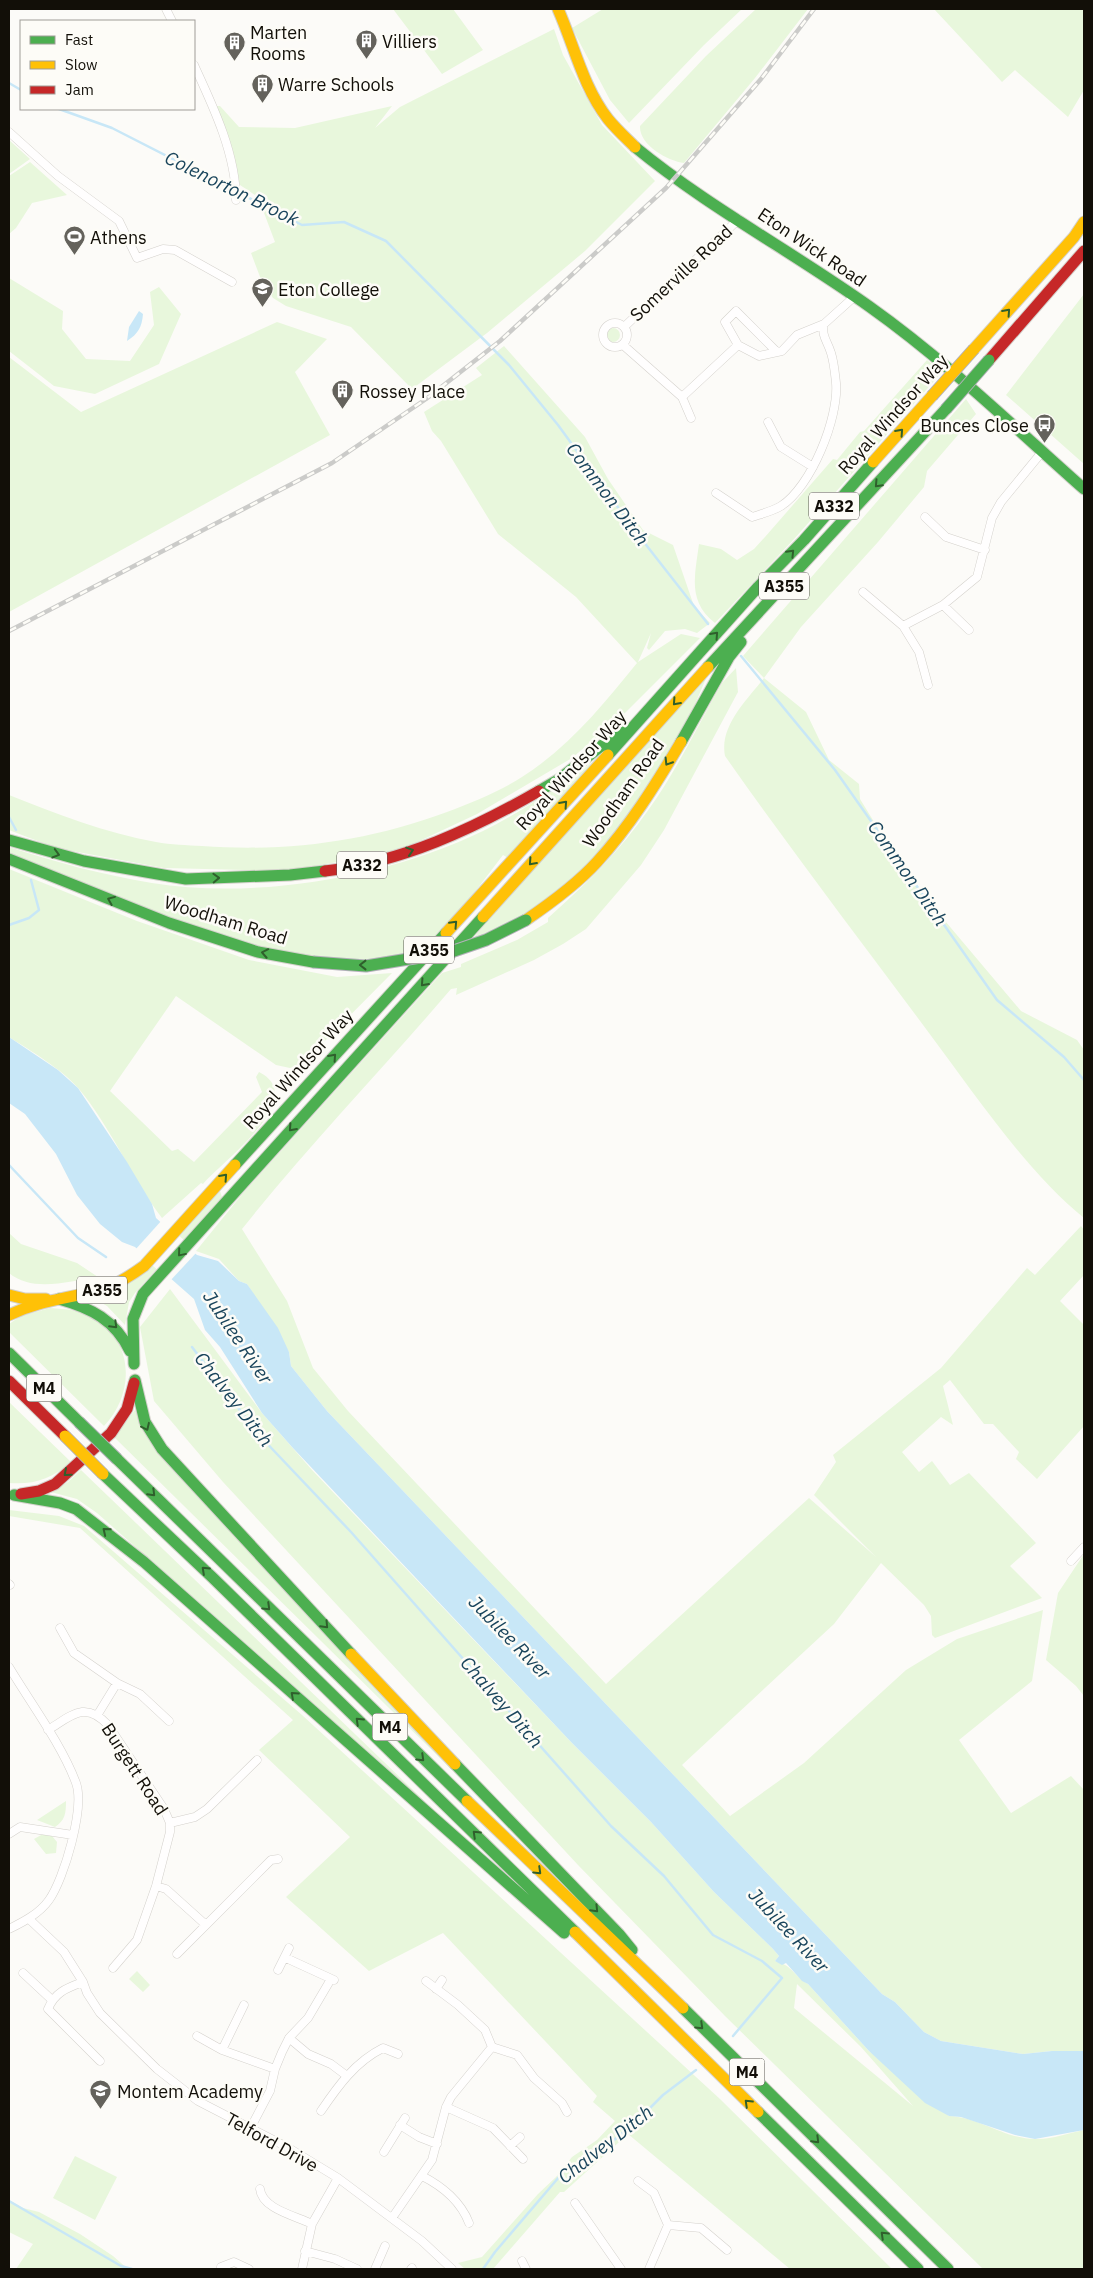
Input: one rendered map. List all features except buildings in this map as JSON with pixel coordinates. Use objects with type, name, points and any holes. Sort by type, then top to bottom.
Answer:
[{"type":"main road","name":"Eton Wick Road","points":[[558,9],[588,84],[608,119],[639,150],[700,194],[854,297],[920,345],[989,402],[1084,489]]},
{"type":"main road","name":"Royal Windsor Way","points":[[50,1298],[105,1289],[126,1279],[144,1266],[402,980],[669,689],[734,614],[804,540],[1074,236],[1084,222]]},
{"type":"main road","name":"Royal Windsor Way","points":[[135,1380],[132,1327],[134,1311],[139,1300],[709,666],[749,628],[1084,251]]},
{"type":"main road","name":"Woodham Road","points":[[9,859],[169,923],[258,952],[313,962],[366,966],[451,952],[486,940],[526,920],[563,892],[596,863],[623,830],[668,762],[729,658],[749,628]]},
{"type":"main road","name":"Woodham Road","points":[[9,840],[84,861],[186,879],[290,875],[352,868],[409,852],[450,837],[510,808],[558,780],[603,746],[669,689]]},
{"type":"main road","points":[[9,1295],[25,1299],[50,1298],[90,1308],[110,1321],[126,1342],[134,1364]]},
{"type":"main road","points":[[9,1315],[27,1305],[50,1298]]},
{"type":"main road","name":"M4","points":[[9,1353],[338,1677],[587,1919],[665,1992],[948,2269]]},
{"type":"main road","points":[[10,1495],[39,1490],[55,1484],[110,1433],[127,1409],[135,1380]]},
{"type":"main road","name":"M4","points":[[135,1380],[144,1425],[155,1442],[422,1730],[619,1934],[665,1992]]},
{"type":"main road","name":"M4","points":[[9,1382],[103,1474],[214,1578],[918,2269]]},
{"type":"main road","name":"M4","points":[[10,1495],[68,1505],[91,1519],[144,1562],[548,1921],[634,1992]]},
{"type":"street","points":[[195,67],[217,117],[236,180],[236,200]]},
{"type":"street","points":[[9,132],[58,176],[120,221],[137,258],[164,250],[175,250],[232,282]]},
{"type":"street","name":"Somerville Road","points":[[624,326],[739,219]]},
{"type":"street","points":[[776,351],[736,311],[725,322],[738,345],[759,356],[782,351],[797,334],[824,324],[854,297]]},
{"type":"street","points":[[616,323],[624,326],[627,337],[623,345],[610,347],[602,335],[604,329],[610,324],[616,323]]},
{"type":"street","points":[[716,493],[752,517],[781,506],[808,478],[825,439],[832,414],[836,385],[831,352],[822,332],[824,324]]},
{"type":"street","points":[[623,345],[682,397],[691,418]]},
{"type":"street","points":[[682,397],[738,345]]},
{"type":"street","points":[[768,422],[781,447],[813,467]]},
{"type":"street","points":[[903,626],[944,605],[977,577],[986,550],[992,518],[1001,502],[1042,452]]},
{"type":"street","points":[[925,517],[946,536],[986,550]]},
{"type":"street","points":[[863,592],[903,626],[919,652],[928,685]]},
{"type":"street","points":[[944,605],[969,630]]},
{"type":"street","points":[[1072,1561],[1084,1547]]},
{"type":"street","points":[[60,1628],[74,1653],[116,1683],[140,1694],[150,1707],[170,1721]]},
{"type":"street","points":[[65,1638],[73,1633]]},
{"type":"street","points":[[9,1667],[66,1761],[77,1785],[73,1836],[62,1876],[48,1901],[29,1919],[9,1929]]},
{"type":"street","points":[[98,1714],[116,1683]]},
{"type":"street","name":"Burgett Road","points":[[48,1730],[74,1714],[86,1710],[98,1714],[108,1724],[164,1809],[170,1823],[170,1832],[156,1886],[137,1940],[113,1968]]},
{"type":"street","points":[[170,1823],[195,1817],[207,1809],[257,1760]]},
{"type":"street","points":[[9,1834],[20,1827],[73,1836]]},
{"type":"street","points":[[177,1954],[271,1860],[278,1859]]},
{"type":"street","points":[[156,1886],[166,1889],[206,1925]]},
{"type":"street","name":"Telford Drive","points":[[29,1919],[64,1952],[100,2013],[157,2069],[198,2100],[287,2147],[338,2178],[422,2241],[452,2269]]},
{"type":"street","points":[[278,1970],[286,1958],[289,1948]]},
{"type":"street","points":[[250,2129],[270,2091],[275,2069],[290,2038],[308,2018],[333,1980],[286,1958]]},
{"type":"street","points":[[121,1960],[128,1967]]},
{"type":"street","points":[[23,1973],[52,2000]]},
{"type":"street","points":[[436,1989],[442,1980]]},
{"type":"street","points":[[83,1982],[64,1989],[52,2000],[48,2009],[100,2061]]},
{"type":"street","points":[[426,1982],[485,2030],[492,2047],[517,2055],[534,2078],[562,2103],[567,2112]]},
{"type":"street","points":[[222,2050],[244,2004]]},
{"type":"street","points":[[240,2013],[248,2017]]},
{"type":"street","points":[[197,2036],[222,2050],[275,2069]]},
{"type":"street","points":[[290,2038],[308,2054],[332,2064],[347,2076]]},
{"type":"street","points":[[392,2218],[432,2160],[446,2107],[461,2083],[492,2047]]},
{"type":"street","points":[[321,2111],[347,2076],[370,2055],[383,2048],[398,2054]]},
{"type":"street","points":[[446,2107],[493,2128],[523,2159]]},
{"type":"street","points":[[384,2152],[402,2122],[419,2137],[437,2144]]},
{"type":"street","points":[[510,2146],[520,2137]]},
{"type":"street","points":[[422,2176],[434,2182],[465,2212],[469,2223]]},
{"type":"street","points":[[302,2269],[312,2224],[338,2178]]},
{"type":"street","points":[[638,2181],[654,2193],[668,2225],[649,2269]]},
{"type":"street","points":[[260,2189],[260,2195],[266,2203],[312,2224]]},
{"type":"street","points":[[575,2203],[621,2269]]},
{"type":"street","points":[[465,2212],[473,2206]]},
{"type":"street","points":[[668,2225],[701,2228],[727,2250]]},
{"type":"street","points":[[374,2269],[385,2246]]},
{"type":"street","points":[[305,2251],[335,2259],[357,2269]]},
{"type":"street","points":[[522,2261],[526,2269]]},
{"type":"street","points":[[221,2267],[234,2262],[249,2269]]},
{"type":"green space","points":[[393,9],[453,9],[483,50],[442,74]]},
{"type":"green space","points":[[603,9],[742,9],[704,45],[629,123],[610,100],[572,28]]},
{"type":"green space","points":[[756,9],[808,9],[755,78],[684,163],[670,159],[649,146],[644,140],[640,126],[706,56]]},
{"type":"green space","points":[[934,9],[1084,9],[1084,90],[1068,117],[1015,70],[1002,82]]},
{"type":"green space","points":[[554,29],[563,55],[602,125],[655,181],[585,251],[487,333],[412,389],[351,327],[286,306],[273,298],[262,282],[251,253],[275,242],[258,197],[240,185],[216,106],[220,106],[239,127],[295,128],[392,106],[375,128],[400,107]]},
{"type":"green space","points":[[9,140],[30,159],[9,174]]},
{"type":"green space","points":[[30,162],[67,195],[32,203],[16,228],[9,234],[9,176]]},
{"type":"green space","points":[[9,278],[63,311],[62,329],[86,359],[130,361],[154,325],[150,292],[159,287],[181,314],[159,364],[95,394],[54,386],[9,351]]},
{"type":"green space","points":[[1084,294],[1084,464],[1006,395]]},
{"type":"green space","points":[[277,322],[327,339],[295,372],[330,435],[9,612],[9,357],[81,412]]},
{"type":"green space","points":[[610,328],[616,328],[620,335],[616,342],[610,342],[606,338],[606,332]]},
{"type":"green space","points":[[504,346],[585,437],[608,479],[643,530],[673,545],[694,606],[710,623],[697,633],[685,629],[665,631],[649,650],[647,648],[651,633],[638,662],[681,634],[700,638],[626,712],[572,758],[477,814],[396,852],[285,871],[164,868],[56,848],[9,830],[9,795],[100,828],[162,843],[265,847],[326,843],[387,831],[447,812],[476,800],[522,777],[570,739],[598,710],[637,663],[576,597],[498,534],[441,441],[432,431],[424,412],[482,375],[476,368]]},
{"type":"green space","points":[[927,360],[942,372],[795,538],[715,623],[706,615],[697,597],[695,577],[699,544],[721,549],[737,560],[754,549],[833,459],[837,460],[860,432],[864,431]]},
{"type":"green space","points":[[966,399],[976,414],[927,471],[924,487],[878,542],[801,627],[764,678],[743,656]]},
{"type":"green space","points":[[736,668],[738,692],[664,830],[641,865],[586,929],[534,960],[456,995],[457,988],[451,989],[293,1168],[242,1229],[287,1301],[313,1368],[348,1411],[606,1684],[809,1498],[876,1557],[814,1495],[836,1462],[833,1455],[941,1368],[1027,1268],[1035,1275],[1081,1226],[1084,1230],[1084,1275],[1060,1301],[1084,1325],[1084,1426],[1037,1479],[1016,1459],[1019,1452],[993,1424],[984,1424],[950,1380],[943,1386],[953,1425],[941,1417],[902,1452],[919,1472],[932,1461],[950,1485],[969,1473],[1036,1543],[1010,1566],[1042,1598],[935,1638],[932,1635],[931,1616],[924,1605],[881,1563],[834,1624],[682,1765],[730,1816],[804,1763],[906,1670],[957,1639],[1043,1610],[1032,1681],[959,1740],[1011,1813],[1071,1776],[1084,1790],[1084,2051],[1052,2051],[1023,2054],[941,2041],[924,2032],[895,2002],[882,1994],[327,1411],[291,1366],[289,1352],[247,1284],[239,1281],[219,1259],[196,1251],[244,1192],[442,973],[461,967],[461,964],[517,940],[548,922],[548,918],[602,866],[638,824],[659,794],[722,683]]},
{"type":"green space","points":[[707,676],[693,709],[667,757],[613,839],[550,901],[471,942],[490,916]]},
{"type":"green space","points":[[764,678],[806,712],[829,760],[859,784],[860,799],[908,877],[1021,1011],[1077,1040],[1084,1050],[1084,1218],[1021,1155],[801,861],[725,756],[724,745],[730,724]]},
{"type":"green space","points":[[601,756],[508,858],[503,855],[474,893],[420,954],[364,962],[331,961],[256,948],[203,932],[9,855],[9,847],[115,876],[192,888],[235,889],[321,881],[406,861],[483,831],[544,796]]},
{"type":"green space","points":[[9,869],[137,921],[249,960],[337,977],[392,973],[302,1064],[290,1068],[276,1065],[176,996],[110,1091],[172,1151],[178,1149],[194,1162],[262,1092],[256,1077],[259,1072],[272,1083],[275,1097],[269,1113],[257,1130],[203,1184],[201,1183],[162,1218],[102,1120],[79,1089],[56,1068],[9,1037]]},
{"type":"green space","points":[[220,1191],[222,1197],[135,1293],[129,1302],[125,1325],[107,1306],[91,1297],[103,1294]]},
{"type":"green space","points":[[9,1233],[21,1244],[77,1263],[98,1277],[52,1284],[29,1283],[19,1279],[9,1273]]},
{"type":"green space","points":[[170,1289],[262,1413],[312,1470],[572,1743],[651,1822],[714,1892],[773,1949],[779,1956],[775,1961],[785,1965],[808,1984],[869,2051],[949,2116],[971,2120],[1013,2136],[1024,2138],[1047,2138],[1084,2130],[1084,2269],[983,2269],[725,2016],[578,1865],[223,1482],[154,1401],[140,1327]],"holes":[[[797,1984],[861,2047],[913,2106],[794,2008]]]},
{"type":"green space","points":[[50,1308],[74,1310],[90,1316],[108,1329],[118,1341],[126,1370],[125,1385],[121,1400],[104,1426],[9,1332],[9,1324],[21,1316]]},
{"type":"green space","points":[[9,1402],[71,1462],[57,1473],[42,1480],[26,1483],[9,1483]]},
{"type":"green space","points":[[135,1410],[457,1775],[114,1437]]},
{"type":"green space","points":[[81,1470],[438,1814],[97,1513],[77,1499],[51,1492],[68,1482]]},
{"type":"green space","points":[[9,1510],[59,1516],[84,1526],[302,1715],[720,2099],[892,2269],[790,2269],[628,2134],[564,2192],[560,2192],[493,2269],[465,2269],[458,2263],[482,2257],[572,2157],[597,2140],[615,2121],[593,2102],[597,2096],[443,1933],[369,1971],[286,1897],[350,1837],[259,1750],[293,1720],[80,1528],[9,1516]]},
{"type":"green space","points":[[1084,1554],[1084,1696],[1076,1686],[1046,1660],[1058,1593]]},
{"type":"green space","points":[[66,1801],[64,1816],[55,1827],[37,1820]]},
{"type":"green space","points":[[43,1834],[52,1836],[57,1842],[56,1853],[46,1854],[34,1839]]},
{"type":"green space","points":[[137,1971],[150,1985],[143,1992],[129,1979]]},
{"type":"green space","points":[[75,2156],[117,2177],[95,2220],[53,2198]]},
{"type":"green space","points":[[9,2200],[23,2208],[39,2212],[80,2234],[113,2256],[128,2269],[16,2269],[33,2244],[9,2232]]},
{"type":"water","points":[[139,311],[143,314],[142,323],[137,333],[127,341],[129,327]]},
{"type":"water","name":"Jubilee River","points":[[9,1037],[58,1070],[78,1088],[127,1162],[152,1204],[156,1218],[197,1255],[218,1261],[239,1281],[247,1284],[278,1328],[289,1352],[291,1366],[327,1411],[882,1994],[895,2002],[924,2032],[941,2041],[1023,2054],[1052,2051],[1084,2051],[1084,2130],[1035,2139],[1015,2135],[961,2117],[949,2116],[925,2103],[869,2051],[808,1984],[802,1981],[786,1963],[782,1965],[775,1961],[779,1956],[773,1949],[714,1892],[651,1822],[572,1743],[262,1413],[220,1347],[205,1330],[194,1299],[135,1247],[122,1242],[100,1224],[77,1195],[56,1154],[25,1114],[9,1103]]},
{"type":"pier","points":[[162,1220],[197,1252],[170,1281],[135,1250]]},
{"type":"waterway","name":"Colenorton Brook","points":[[9,83],[20,89]]},
{"type":"waterway","name":"Colenorton Brook","points":[[62,110],[112,128],[302,225],[344,222],[386,241],[509,365],[558,425],[636,532],[708,624]]},
{"type":"waterway","name":"Common Ditch","points":[[741,656],[835,770],[997,1000],[1064,1057],[1084,1080]]},
{"type":"waterway","points":[[9,817],[16,830]]},
{"type":"waterway","points":[[9,925],[29,918],[39,910],[31,880]]},
{"type":"waterway","name":"Chalvey Ditch","points":[[9,1165],[78,1238],[106,1257]]},
{"type":"waterway","name":"Chalvey Ditch","points":[[192,1347],[258,1434],[351,1532],[611,1826],[664,1876],[713,1935],[762,1961],[782,1978],[733,2036]]},
{"type":"waterway","name":"Chalvey Ditch","points":[[483,2269],[495,2252],[565,2170],[586,2163],[636,2122],[663,2095],[696,2070]]},
{"type":"waterway","points":[[9,2201],[121,2266],[132,2269]]},
{"type":"railway","points":[[9,631],[332,463],[426,399],[500,341],[666,188],[761,79],[814,9]]},
{"type":"traffic: fast","points":[[635,147],[692,190],[841,287],[898,328],[979,395],[1084,489]]},
{"type":"traffic: fast","points":[[946,409],[989,360]]},
{"type":"traffic: fast","points":[[708,667],[946,409]]},
{"type":"traffic: fast","points":[[608,755],[873,462]]},
{"type":"traffic: fast","points":[[681,742],[729,657],[741,642]]},
{"type":"traffic: fast","points":[[539,791],[558,780],[624,728]]},
{"type":"traffic: fast","points":[[9,840],[84,861],[186,879],[290,875],[325,871]]},
{"type":"traffic: fast","points":[[9,859],[169,923],[258,952],[313,962]]},
{"type":"traffic: fast","points":[[134,1364],[133,1319],[143,1294],[483,917]]},
{"type":"traffic: fast","points":[[313,962],[366,966],[451,952],[486,940],[526,920]]},
{"type":"traffic: fast","points":[[235,1165],[446,933]]},
{"type":"traffic: fast","points":[[59,1299],[92,1311],[101,1317],[117,1331],[130,1351]]},
{"type":"traffic: fast","points":[[9,1353],[79,1422]]},
{"type":"traffic: fast","points":[[135,1380],[145,1422],[162,1449],[351,1654]]},
{"type":"traffic: fast","points":[[79,1422],[117,1459]]},
{"type":"traffic: fast","points":[[117,1459],[467,1801]]},
{"type":"traffic: fast","points":[[103,1474],[213,1578],[575,1932]]},
{"type":"traffic: fast","points":[[14,1495],[60,1503],[76,1509],[144,1562],[564,1933]]},
{"type":"traffic: fast","points":[[455,1764],[619,1934],[632,1950]]},
{"type":"traffic: fast","points":[[683,2008],[948,2269]]},
{"type":"traffic: fast","points":[[758,2112],[918,2269]]},
{"type":"traffic: slow","points":[[558,9],[585,80],[599,107],[635,147]]},
{"type":"traffic: slow","points":[[974,349],[1074,237],[1084,222]]},
{"type":"traffic: slow","points":[[932,396],[974,349]]},
{"type":"traffic: slow","points":[[873,462],[932,396]]},
{"type":"traffic: slow","points":[[483,917],[708,667]]},
{"type":"traffic: slow","points":[[526,920],[572,886],[609,848],[642,804],[681,742]]},
{"type":"traffic: slow","points":[[446,933],[608,755]]},
{"type":"traffic: slow","points":[[9,1315],[35,1305],[97,1290],[115,1284],[132,1275],[144,1266],[235,1165]]},
{"type":"traffic: slow","points":[[9,1295],[25,1299],[46,1299]]},
{"type":"traffic: slow","points":[[65,1436],[103,1474]]},
{"type":"traffic: slow","points":[[351,1654],[455,1764]]},
{"type":"traffic: slow","points":[[467,1801],[683,2008]]},
{"type":"traffic: slow","points":[[575,1932],[758,2112]]},
{"type":"traffic: jam","points":[[989,360],[1084,251]]},
{"type":"traffic: jam","points":[[325,871],[354,867],[382,860],[436,842],[463,831],[539,791]]},
{"type":"traffic: jam","points":[[9,1381],[65,1436]]},
{"type":"traffic: jam","points":[[21,1494],[39,1491],[55,1484],[111,1433],[127,1409],[134,1383]]},
{"type":"place","name":"Villiers","points":[[366,60]]},
{"type":"place","name":"Marten Rooms","points":[[234,61]]},
{"type":"place","name":"Warre Schools","points":[[262,103]]},
{"type":"place","name":"Athens","points":[[74,256]]},
{"type":"place","name":"Eton College","points":[[262,308]]},
{"type":"place","name":"Rossey Place","points":[[343,410]]},
{"type":"place","name":"Bunces Close","points":[[1045,444]]},
{"type":"place","name":"Montem Academy","points":[[101,2110]]}]
